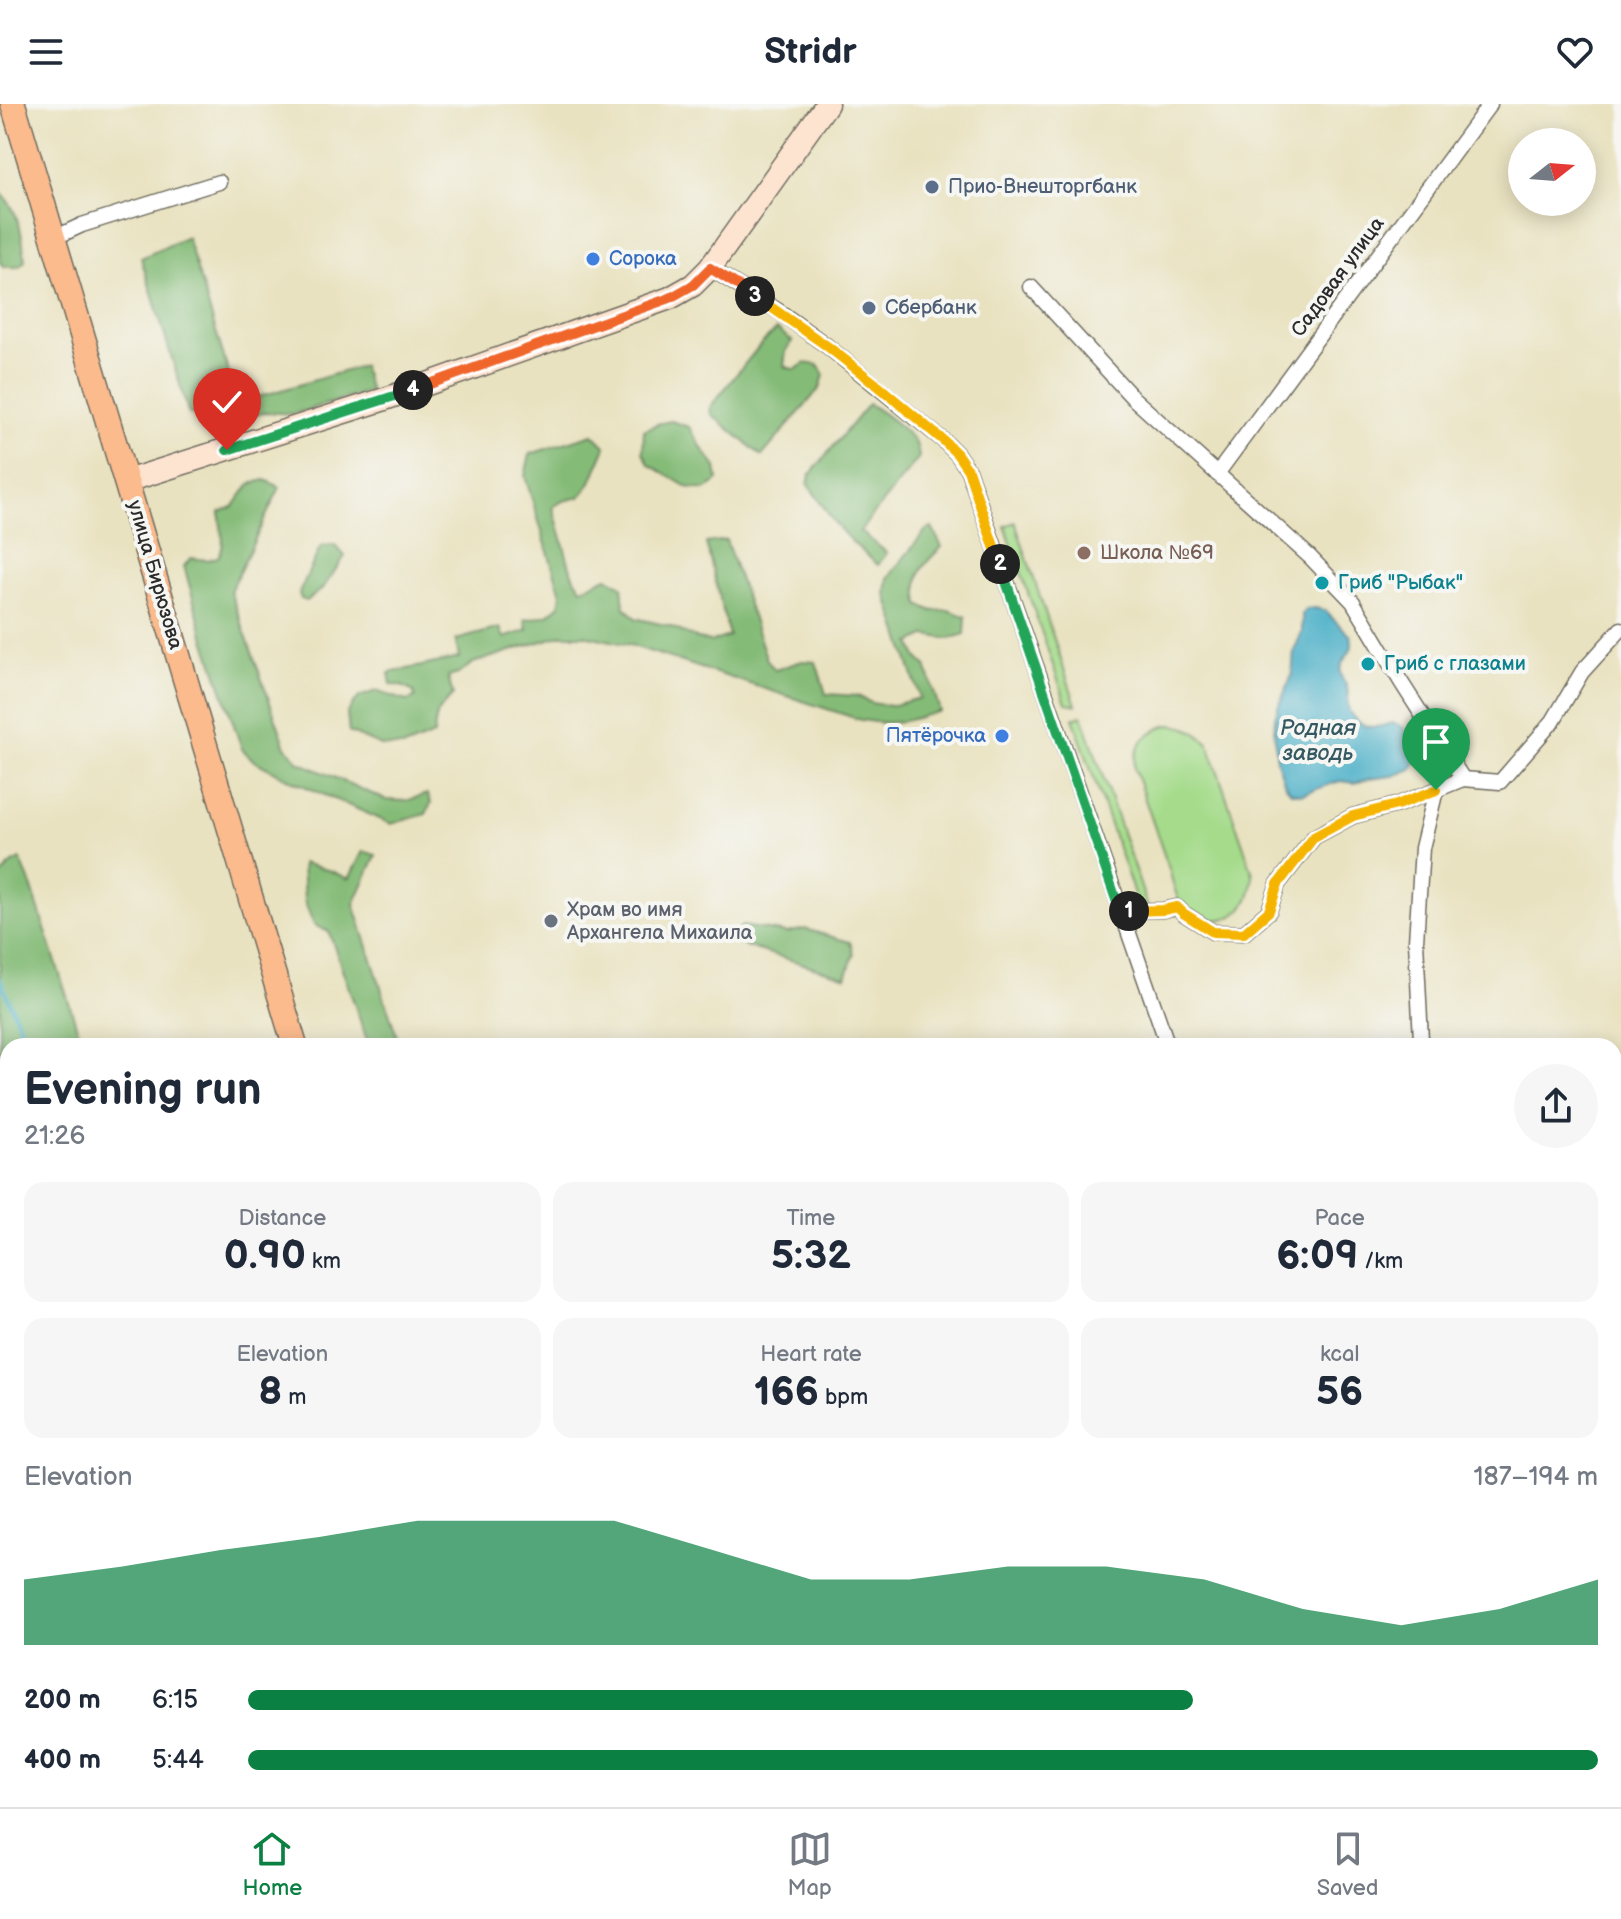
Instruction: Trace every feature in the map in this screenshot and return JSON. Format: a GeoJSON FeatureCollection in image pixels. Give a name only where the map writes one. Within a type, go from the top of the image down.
{"type":"FeatureCollection","features":[{"type":"Feature","properties":{"kind":"main road","name":"улица Бирюзова"},"geometry":{"type":"LineString","coordinates":[[13,104],[293,1038]]}},
{"type":"Feature","properties":{"kind":"main road"},"geometry":{"type":"LineString","coordinates":[[127,481],[385,399],[670,298],[693,285],[710,268],[827,104]]}},
{"type":"Feature","properties":{"kind":"street","name":"Садовая улица"},"geometry":{"type":"LineString","coordinates":[[1217,474],[1490,104]]}},
{"type":"Feature","properties":{"kind":"street"},"geometry":{"type":"LineString","coordinates":[[54,238],[82,225],[219,182]]}},
{"type":"Feature","properties":{"kind":"street"},"geometry":{"type":"LineString","coordinates":[[710,268],[780,312],[852,365],[944,441],[968,470],[1165,1038]]}},
{"type":"Feature","properties":{"kind":"street"},"geometry":{"type":"LineString","coordinates":[[1031,287],[1133,398],[1310,557],[1353,602],[1463,779]]}},
{"type":"Feature","properties":{"kind":"street"},"geometry":{"type":"LineString","coordinates":[[1120,911],[1177,907],[1213,932],[1244,933],[1269,911],[1278,884],[1314,837],[1353,816],[1397,805],[1463,779],[1500,782],[1553,721],[1582,672],[1621,629]]}},
{"type":"Feature","properties":{"kind":"street"},"geometry":{"type":"LineString","coordinates":[[1421,1038],[1416,941],[1422,848],[1436,790]]}},
{"type":"Feature","properties":{"kind":"green space"},"geometry":{"type":"Polygon","coordinates":[[[0,192],[12,207],[21,233],[25,261],[18,267],[3,267],[0,262],[0,192]]]}},
{"type":"Feature","properties":{"kind":"green space"},"geometry":{"type":"Polygon","coordinates":[[[187,237],[238,403],[362,366],[370,391],[293,414],[266,412],[242,419],[189,414],[141,258],[187,237]]]}},
{"type":"Feature","properties":{"kind":"green space"},"geometry":{"type":"Polygon","coordinates":[[[777,329],[792,341],[786,351],[784,366],[795,370],[805,363],[818,365],[824,375],[820,388],[762,456],[711,414],[710,407],[777,329]]]}},
{"type":"Feature","properties":{"kind":"green space"},"geometry":{"type":"Polygon","coordinates":[[[868,404],[907,433],[916,444],[919,457],[860,531],[887,553],[878,565],[841,531],[808,485],[810,475],[868,404]]]}},
{"type":"Feature","properties":{"kind":"green space"},"geometry":{"type":"Polygon","coordinates":[[[671,421],[689,427],[716,467],[718,480],[705,490],[687,487],[649,464],[643,452],[644,430],[671,421]]]}},
{"type":"Feature","properties":{"kind":"green space"},"geometry":{"type":"Polygon","coordinates":[[[593,434],[606,447],[590,484],[580,497],[553,507],[572,574],[582,589],[607,577],[622,586],[624,606],[635,618],[669,626],[711,642],[729,636],[706,543],[726,540],[767,660],[775,670],[802,661],[816,662],[826,694],[858,696],[871,703],[890,706],[920,698],[886,593],[888,578],[926,530],[932,528],[942,547],[920,572],[919,605],[933,611],[949,610],[966,617],[965,634],[948,639],[927,635],[911,643],[917,657],[926,666],[940,711],[901,722],[861,720],[630,645],[584,635],[562,635],[473,663],[448,677],[453,695],[438,713],[434,735],[404,747],[381,746],[349,732],[347,713],[359,697],[376,691],[407,701],[415,698],[414,692],[391,684],[389,673],[459,658],[456,640],[500,628],[504,638],[528,630],[525,620],[548,615],[559,606],[561,594],[525,476],[530,454],[593,434]]]}},
{"type":"Feature","properties":{"kind":"green space"},"geometry":{"type":"Polygon","coordinates":[[[265,480],[280,487],[230,591],[286,747],[299,762],[386,800],[406,801],[427,794],[431,803],[426,814],[391,824],[293,781],[254,761],[242,749],[184,566],[191,558],[207,560],[218,557],[223,541],[220,512],[233,507],[250,484],[265,480]]]}},
{"type":"Feature","properties":{"kind":"green space"},"geometry":{"type":"Polygon","coordinates":[[[1015,522],[1076,705],[1066,703],[1005,526],[1015,522]]]}},
{"type":"Feature","properties":{"kind":"green space"},"geometry":{"type":"Polygon","coordinates":[[[335,545],[345,556],[323,588],[307,601],[301,599],[299,593],[321,546],[335,545]]]}},
{"type":"Feature","properties":{"kind":"green space"},"geometry":{"type":"Polygon","coordinates":[[[1082,715],[1149,911],[1141,914],[1073,718],[1082,715]]]}},
{"type":"Feature","properties":{"kind":"green space"},"geometry":{"type":"Polygon","coordinates":[[[1168,725],[1190,730],[1208,743],[1253,874],[1246,903],[1232,916],[1218,920],[1205,919],[1181,904],[1175,892],[1134,768],[1136,752],[1143,740],[1168,725]]]}},
{"type":"Feature","properties":{"kind":"green space"},"geometry":{"type":"Polygon","coordinates":[[[363,851],[376,855],[354,904],[397,1038],[366,1038],[329,932],[314,925],[304,900],[302,863],[349,879],[363,851]]]}},
{"type":"Feature","properties":{"kind":"green space"},"geometry":{"type":"Polygon","coordinates":[[[20,859],[30,882],[80,1038],[0,1038],[0,878],[11,864],[20,859]]]}},
{"type":"Feature","properties":{"kind":"green space"},"geometry":{"type":"Polygon","coordinates":[[[742,926],[787,933],[805,929],[850,942],[854,954],[846,977],[732,942],[742,926]]]}},
{"type":"Feature","properties":{"kind":"water","name":"Родная заводь"},"geometry":{"type":"Polygon","coordinates":[[[1306,609],[1325,611],[1351,636],[1352,647],[1341,665],[1340,673],[1347,687],[1350,713],[1365,726],[1393,723],[1403,727],[1415,747],[1416,758],[1412,769],[1355,783],[1340,781],[1302,794],[1291,792],[1285,785],[1277,761],[1275,718],[1292,675],[1294,651],[1302,632],[1302,614],[1306,609]]]}},
{"type":"Feature","properties":{"kind":"waterway"},"geometry":{"type":"LineString","coordinates":[[0,979],[25,1038]]}},
{"type":"Feature","properties":{"kind":"place","name":"Прио-Внешторгбанк"},"geometry":{"type":"Point","coordinates":[932,187]}},
{"type":"Feature","properties":{"kind":"place","name":"Сорока"},"geometry":{"type":"Point","coordinates":[593,259]}},
{"type":"Feature","properties":{"kind":"place","name":"Сбербанк"},"geometry":{"type":"Point","coordinates":[869,308]}},
{"type":"Feature","properties":{"kind":"place","name":"Школа №69"},"geometry":{"type":"Point","coordinates":[1084,553]}},
{"type":"Feature","properties":{"kind":"place","name":"Гриб \"Рыбак\""},"geometry":{"type":"Point","coordinates":[1322,583]}},
{"type":"Feature","properties":{"kind":"place","name":"Гриб с глазами"},"geometry":{"type":"Point","coordinates":[1368,664]}},
{"type":"Feature","properties":{"kind":"place","name":"Пятёрочка"},"geometry":{"type":"Point","coordinates":[1002,736]}},
{"type":"Feature","properties":{"kind":"place","name":"Храм во имя Архангела Михаила"},"geometry":{"type":"Point","coordinates":[551,921]}},
{"type":"Feature","properties":{"kind":"route"},"geometry":{"type":"LineString","coordinates":[[227,450],[448,378],[640,310],[693,285],[710,268],[780,312],[877,385],[944,441],[968,470],[1120,911],[1177,907],[1213,932],[1244,933],[1269,911],[1278,884],[1314,837],[1353,816],[1397,805],[1436,790]]}}]}
